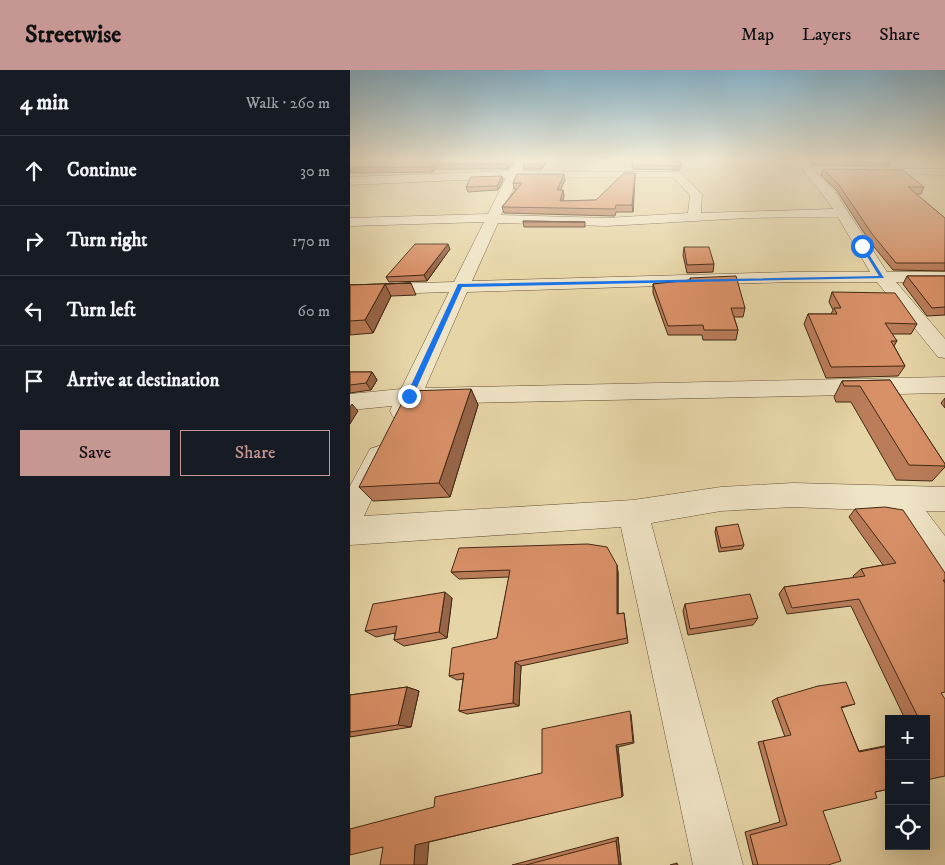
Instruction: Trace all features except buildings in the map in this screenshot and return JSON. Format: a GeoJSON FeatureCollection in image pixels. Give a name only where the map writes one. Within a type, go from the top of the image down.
{"type":"FeatureCollection","features":[{"type":"Feature","properties":{"kind":"street"},"geometry":{"type":"LineString","coordinates":[[350,515],[409,396],[503,196]]}},
{"type":"Feature","properties":{"kind":"street"},"geometry":{"type":"LineString","coordinates":[[694,216],[696,196]]}},
{"type":"Feature","properties":{"kind":"street"},"geometry":{"type":"LineString","coordinates":[[832,196],[882,277],[945,352]]}},
{"type":"Feature","properties":{"kind":"street"},"geometry":{"type":"LineString","coordinates":[[350,222],[444,218],[607,222],[694,216],[841,213]]}},
{"type":"Feature","properties":{"kind":"street"},"geometry":{"type":"LineString","coordinates":[[350,290],[460,285],[945,277]]}},
{"type":"Feature","properties":{"kind":"street"},"geometry":{"type":"LineString","coordinates":[[350,402],[409,396],[945,385]]}},
{"type":"Feature","properties":{"kind":"street"},"geometry":{"type":"LineString","coordinates":[[350,531],[633,513],[721,499],[784,495],[945,499]]}},
{"type":"Feature","properties":{"kind":"street"},"geometry":{"type":"LineString","coordinates":[[900,497],[945,562]]}},
{"type":"Feature","properties":{"kind":"street"},"geometry":{"type":"LineString","coordinates":[[633,513],[718,865]]}},
{"type":"Feature","properties":{"kind":"route"},"geometry":{"type":"LineString","coordinates":[[409,396],[460,285],[792,277],[882,277],[862,246]]}}]}
